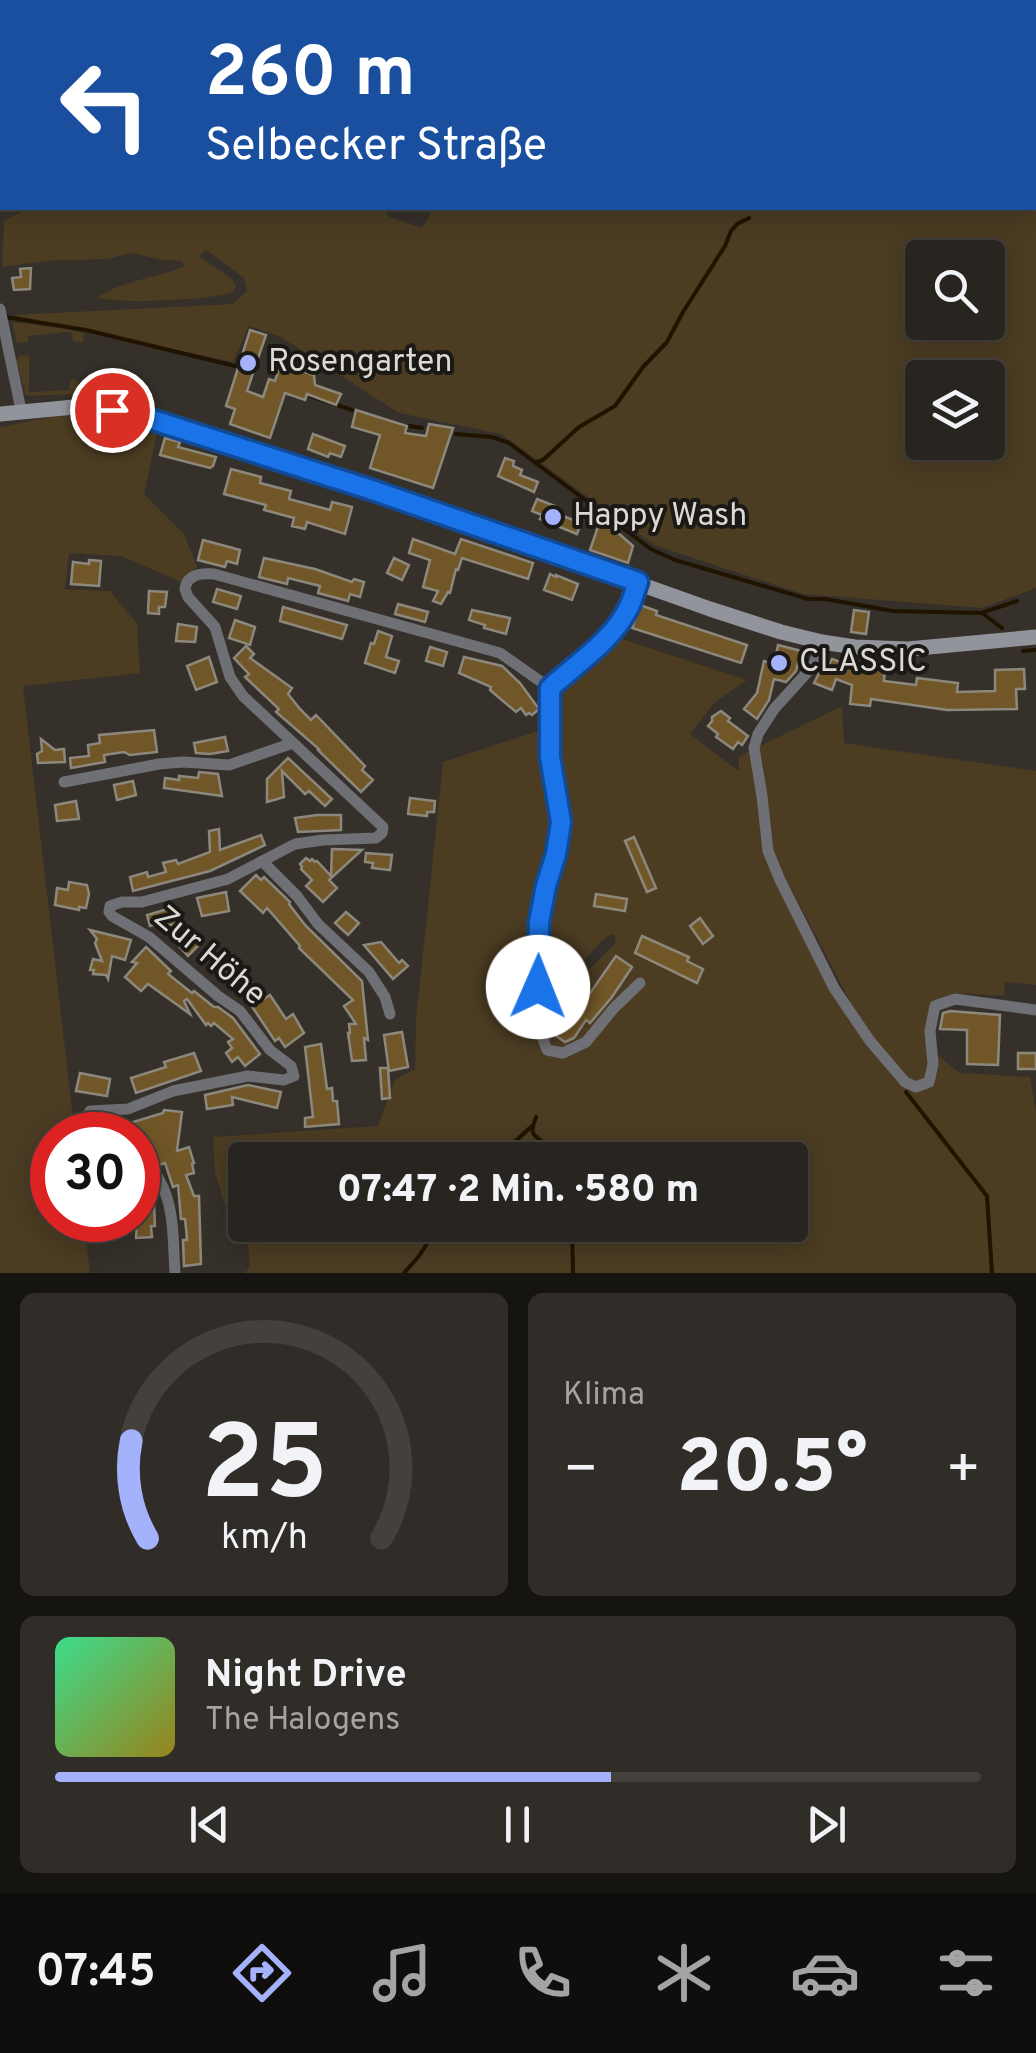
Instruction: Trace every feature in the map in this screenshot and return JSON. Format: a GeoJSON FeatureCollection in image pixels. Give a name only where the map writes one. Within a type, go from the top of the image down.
{"type":"FeatureCollection","features":[{"type":"Feature","properties":{"kind":"main road"},"geometry":{"type":"LineString","coordinates":[[0,414],[85,406],[153,420],[372,490],[768,628],[822,642],[908,649],[1036,637]]}},
{"type":"Feature","properties":{"kind":"street"},"geometry":{"type":"LineString","coordinates":[[1,315],[21,410]]}},
{"type":"Feature","properties":{"kind":"street","name":"Zur Höhe"},"geometry":{"type":"LineString","coordinates":[[90,1112],[128,1110],[173,1090],[248,1076],[284,1080],[294,1076],[291,1066],[270,1050],[240,1011],[150,938],[109,912],[109,908],[228,879],[295,844],[376,838],[383,828],[242,696],[230,677],[215,627],[188,597],[186,584],[194,575],[214,574],[500,653],[550,688]]}},
{"type":"Feature","properties":{"kind":"street"},"geometry":{"type":"LineString","coordinates":[[638,582],[615,628],[550,688],[550,757],[561,822],[539,922],[538,1026],[547,1050],[563,1053],[586,1042],[640,982]]}},
{"type":"Feature","properties":{"kind":"street"},"geometry":{"type":"LineString","coordinates":[[822,642],[813,666],[774,709],[754,748],[768,851],[834,988],[870,1041],[905,1082],[916,1087],[929,1082],[933,1064],[930,1030],[935,1006],[954,999],[1036,1010]]}},
{"type":"Feature","properties":{"kind":"street"},"geometry":{"type":"LineString","coordinates":[[64,782],[171,763],[229,766],[293,742]]}},
{"type":"Feature","properties":{"kind":"street"},"geometry":{"type":"LineString","coordinates":[[262,861],[318,924],[369,972],[385,996],[390,1014]]}},
{"type":"Feature","properties":{"kind":"street"},"geometry":{"type":"LineString","coordinates":[[160,1179],[168,1196],[174,1273]]}},
{"type":"Feature","properties":{"kind":"shaded area"},"geometry":{"type":"Polygon","coordinates":[[[26,210],[388,210],[387,216],[422,228],[433,210],[1036,210],[1036,588],[982,608],[803,594],[656,546],[501,434],[399,413],[279,336],[249,326],[233,362],[13,315],[233,304],[247,291],[244,278],[206,250],[199,256],[233,280],[236,287],[232,293],[164,300],[97,298],[118,287],[185,266],[181,261],[131,253],[107,259],[2,267],[4,220],[26,210]]]}},
{"type":"Feature","properties":{"kind":"shaded area"},"geometry":{"type":"Polygon","coordinates":[[[12,322],[84,333],[83,342],[73,341],[71,332],[28,336],[28,342],[17,343],[12,322]]]}},
{"type":"Feature","properties":{"kind":"shaded area"},"geometry":{"type":"Polygon","coordinates":[[[29,355],[29,392],[69,390],[71,379],[79,380],[78,394],[26,396],[16,360],[29,355]]]}},
{"type":"Feature","properties":{"kind":"shaded area"},"geometry":{"type":"Polygon","coordinates":[[[66,414],[157,433],[144,494],[184,534],[197,567],[181,582],[121,556],[69,553],[65,589],[110,591],[137,624],[140,673],[23,686],[72,1112],[30,1112],[30,1242],[86,1242],[90,1273],[0,1273],[0,427],[66,414]]]}},
{"type":"Feature","properties":{"kind":"shaded area"},"geometry":{"type":"Polygon","coordinates":[[[613,636],[747,680],[714,703],[690,734],[739,771],[739,757],[751,750],[764,850],[855,1027],[894,1078],[908,1088],[922,1089],[936,1054],[960,1073],[1030,1077],[1036,1111],[1036,1273],[245,1273],[250,1267],[248,1242],[808,1242],[808,1142],[228,1142],[228,1214],[215,1173],[213,1137],[378,1126],[395,1080],[415,1069],[416,1020],[443,762],[544,729],[561,691],[572,684],[613,636]],[[614,934],[580,963],[547,977],[546,991],[576,978],[616,942],[614,934]]]}},
{"type":"Feature","properties":{"kind":"shaded area"},"geometry":{"type":"Polygon","coordinates":[[[842,706],[844,743],[1036,771],[1036,985],[1005,982],[1004,996],[954,993],[931,1002],[926,1079],[917,1082],[905,1079],[852,1005],[772,852],[758,747],[842,706]]]}},
{"type":"Feature","properties":{"kind":"building"},"geometry":{"type":"Polygon","coordinates":[[[31,268],[30,289],[14,290],[12,278],[21,277],[20,269],[31,268]]]}},
{"type":"Feature","properties":{"kind":"building"},"geometry":{"type":"Polygon","coordinates":[[[250,330],[266,335],[247,391],[263,397],[269,379],[275,381],[281,363],[314,375],[315,385],[341,394],[336,405],[307,394],[305,400],[285,393],[270,438],[230,424],[235,409],[226,406],[250,330]]]}},
{"type":"Feature","properties":{"kind":"building"},"geometry":{"type":"Polygon","coordinates":[[[356,410],[407,426],[405,433],[426,436],[429,424],[453,428],[433,488],[370,468],[380,435],[352,427],[356,410]]]}},
{"type":"Feature","properties":{"kind":"building"},"geometry":{"type":"Polygon","coordinates":[[[313,434],[345,446],[341,457],[330,453],[328,457],[308,449],[313,434]]]}},
{"type":"Feature","properties":{"kind":"building"},"geometry":{"type":"Polygon","coordinates":[[[165,438],[180,442],[178,447],[216,457],[213,466],[160,455],[165,438]]]}},
{"type":"Feature","properties":{"kind":"building"},"geometry":{"type":"Polygon","coordinates":[[[505,458],[522,470],[520,475],[538,482],[534,492],[498,476],[505,458]]]}},
{"type":"Feature","properties":{"kind":"building"},"geometry":{"type":"Polygon","coordinates":[[[231,469],[261,477],[260,483],[291,491],[289,499],[330,510],[332,502],[352,507],[345,534],[307,522],[305,529],[292,526],[294,518],[264,510],[266,505],[224,494],[231,469]]]}},
{"type":"Feature","properties":{"kind":"building","name":"Happy Wash"},"geometry":{"type":"Polygon","coordinates":[[[537,499],[555,506],[553,512],[581,523],[577,534],[540,519],[542,515],[532,511],[537,499]]]}},
{"type":"Feature","properties":{"kind":"building"},"geometry":{"type":"Polygon","coordinates":[[[601,518],[633,546],[628,563],[590,550],[601,518]]]}},
{"type":"Feature","properties":{"kind":"building"},"geometry":{"type":"Polygon","coordinates":[[[413,539],[455,554],[461,539],[533,563],[528,579],[462,558],[450,593],[441,604],[433,601],[438,591],[423,587],[430,560],[409,553],[413,539]]]}},
{"type":"Feature","properties":{"kind":"building"},"geometry":{"type":"Polygon","coordinates":[[[203,540],[240,550],[237,564],[227,561],[225,567],[198,560],[203,540]]]}},
{"type":"Feature","properties":{"kind":"building"},"geometry":{"type":"Polygon","coordinates":[[[264,558],[364,582],[360,597],[350,594],[348,601],[318,593],[320,586],[288,578],[287,584],[259,577],[264,558]]]}},
{"type":"Feature","properties":{"kind":"building"},"geometry":{"type":"Polygon","coordinates":[[[394,558],[409,565],[402,580],[387,573],[394,558]]]}},
{"type":"Feature","properties":{"kind":"building"},"geometry":{"type":"Polygon","coordinates":[[[89,560],[101,561],[99,586],[71,584],[73,562],[89,564],[89,560]]]}},
{"type":"Feature","properties":{"kind":"building"},"geometry":{"type":"Polygon","coordinates":[[[550,574],[578,584],[572,600],[544,590],[550,574]]]}},
{"type":"Feature","properties":{"kind":"building"},"geometry":{"type":"Polygon","coordinates":[[[217,589],[241,596],[237,609],[213,602],[217,589]]]}},
{"type":"Feature","properties":{"kind":"building"},"geometry":{"type":"Polygon","coordinates":[[[149,591],[167,592],[165,607],[159,607],[159,614],[148,613],[149,591]]]}},
{"type":"Feature","properties":{"kind":"building"},"geometry":{"type":"Polygon","coordinates":[[[398,604],[428,612],[425,622],[395,614],[398,604]]]}},
{"type":"Feature","properties":{"kind":"building"},"geometry":{"type":"Polygon","coordinates":[[[640,605],[657,611],[656,615],[747,645],[741,663],[632,628],[640,605]]]}},
{"type":"Feature","properties":{"kind":"building"},"geometry":{"type":"Polygon","coordinates":[[[283,607],[347,625],[342,639],[280,621],[283,607]]]}},
{"type":"Feature","properties":{"kind":"building"},"geometry":{"type":"Polygon","coordinates":[[[472,610],[510,618],[506,634],[469,620],[472,610]]]}},
{"type":"Feature","properties":{"kind":"building"},"geometry":{"type":"Polygon","coordinates":[[[854,610],[869,612],[866,634],[851,632],[854,610]]]}},
{"type":"Feature","properties":{"kind":"building"},"geometry":{"type":"Polygon","coordinates":[[[235,620],[255,627],[250,645],[229,638],[235,620]]]}},
{"type":"Feature","properties":{"kind":"building"},"geometry":{"type":"Polygon","coordinates":[[[178,624],[197,627],[195,642],[176,641],[178,624]]]}},
{"type":"Feature","properties":{"kind":"building"},"geometry":{"type":"Polygon","coordinates":[[[378,631],[392,636],[386,657],[399,661],[395,673],[365,663],[378,631]]]}},
{"type":"Feature","properties":{"kind":"building"},"geometry":{"type":"Polygon","coordinates":[[[778,645],[801,651],[796,671],[786,682],[774,679],[769,700],[757,719],[744,709],[757,693],[764,661],[774,664],[778,645]]]}},
{"type":"Feature","properties":{"kind":"building"},"geometry":{"type":"Polygon","coordinates":[[[246,646],[254,654],[250,658],[292,688],[288,694],[300,709],[311,720],[316,715],[365,766],[362,770],[373,780],[361,792],[276,712],[279,709],[245,677],[249,674],[234,658],[246,646]]]}},
{"type":"Feature","properties":{"kind":"building"},"geometry":{"type":"Polygon","coordinates":[[[430,647],[447,652],[443,666],[426,661],[430,647]]]}},
{"type":"Feature","properties":{"kind":"building"},"geometry":{"type":"Polygon","coordinates":[[[209,657],[217,682],[196,690],[187,666],[209,657]]]}},
{"type":"Feature","properties":{"kind":"building"},"geometry":{"type":"Polygon","coordinates":[[[464,657],[502,666],[539,709],[532,715],[526,715],[521,708],[516,712],[491,687],[459,673],[464,657]]]}},
{"type":"Feature","properties":{"kind":"building"},"geometry":{"type":"Polygon","coordinates":[[[832,659],[885,669],[884,681],[916,685],[917,678],[958,683],[957,692],[995,691],[995,670],[1024,669],[1025,689],[1016,689],[1017,709],[947,710],[871,699],[870,706],[850,704],[852,685],[836,679],[832,690],[814,683],[824,663],[829,665],[832,659]]]}},
{"type":"Feature","properties":{"kind":"building"},"geometry":{"type":"Polygon","coordinates":[[[721,711],[748,736],[742,745],[738,742],[733,749],[708,726],[721,711]]]}},
{"type":"Feature","properties":{"kind":"building"},"geometry":{"type":"Polygon","coordinates":[[[154,730],[157,752],[104,755],[105,762],[71,768],[70,758],[89,756],[88,745],[100,743],[99,735],[154,730]]]}},
{"type":"Feature","properties":{"kind":"building"},"geometry":{"type":"Polygon","coordinates":[[[225,737],[228,751],[196,753],[194,743],[225,737]]]}},
{"type":"Feature","properties":{"kind":"building"},"geometry":{"type":"Polygon","coordinates":[[[41,739],[55,750],[64,749],[65,762],[38,763],[41,739]]]}},
{"type":"Feature","properties":{"kind":"building"},"geometry":{"type":"Polygon","coordinates":[[[288,758],[332,799],[325,806],[309,791],[305,794],[282,771],[284,797],[267,802],[267,779],[288,758]]]}},
{"type":"Feature","properties":{"kind":"building"},"geometry":{"type":"Polygon","coordinates":[[[199,772],[218,774],[222,796],[164,788],[165,778],[198,778],[199,772]]]}},
{"type":"Feature","properties":{"kind":"building"},"geometry":{"type":"Polygon","coordinates":[[[133,781],[136,795],[117,800],[114,785],[133,781]]]}},
{"type":"Feature","properties":{"kind":"building"},"geometry":{"type":"Polygon","coordinates":[[[410,798],[435,801],[434,812],[427,812],[427,816],[408,814],[410,798]]]}},
{"type":"Feature","properties":{"kind":"building"},"geometry":{"type":"Polygon","coordinates":[[[76,801],[79,819],[57,821],[55,805],[76,801]]]}},
{"type":"Feature","properties":{"kind":"building"},"geometry":{"type":"Polygon","coordinates":[[[341,815],[341,830],[298,832],[295,818],[341,815]]]}},
{"type":"Feature","properties":{"kind":"building"},"geometry":{"type":"Polygon","coordinates":[[[219,829],[220,850],[261,835],[265,845],[210,871],[133,891],[130,877],[166,872],[163,863],[176,860],[178,864],[210,852],[209,831],[219,829]]]}},
{"type":"Feature","properties":{"kind":"building"},"geometry":{"type":"Polygon","coordinates":[[[634,837],[656,888],[647,892],[625,841],[634,837]]]}},
{"type":"Feature","properties":{"kind":"building"},"geometry":{"type":"Polygon","coordinates":[[[332,849],[362,850],[329,880],[337,888],[323,902],[306,886],[312,880],[300,864],[306,858],[312,859],[331,876],[332,849]]]}},
{"type":"Feature","properties":{"kind":"building"},"geometry":{"type":"Polygon","coordinates":[[[366,853],[392,855],[390,870],[372,868],[373,863],[365,862],[366,853]]]}},
{"type":"Feature","properties":{"kind":"building"},"geometry":{"type":"Polygon","coordinates":[[[256,875],[261,880],[264,877],[290,902],[305,925],[362,981],[368,1040],[364,1038],[366,1060],[352,1061],[348,1033],[349,1024],[356,1024],[344,1006],[353,1000],[299,948],[267,908],[263,913],[240,891],[256,875]]]}},
{"type":"Feature","properties":{"kind":"building"},"geometry":{"type":"Polygon","coordinates":[[[69,882],[87,885],[86,908],[55,905],[57,888],[68,890],[69,882]]]}},
{"type":"Feature","properties":{"kind":"building"},"geometry":{"type":"Polygon","coordinates":[[[226,892],[229,911],[202,916],[197,898],[226,892]]]}},
{"type":"Feature","properties":{"kind":"building"},"geometry":{"type":"Polygon","coordinates":[[[596,894],[627,899],[625,911],[594,906],[596,894]]]}},
{"type":"Feature","properties":{"kind":"building"},"geometry":{"type":"Polygon","coordinates":[[[174,907],[179,923],[150,926],[147,915],[174,907]]]}},
{"type":"Feature","properties":{"kind":"building"},"geometry":{"type":"Polygon","coordinates":[[[346,912],[359,923],[348,935],[335,923],[346,912]]]}},
{"type":"Feature","properties":{"kind":"building"},"geometry":{"type":"Polygon","coordinates":[[[700,918],[713,936],[703,944],[690,926],[700,918]]]}},
{"type":"Feature","properties":{"kind":"building"},"geometry":{"type":"Polygon","coordinates":[[[90,930],[131,940],[125,960],[112,956],[108,979],[90,970],[93,959],[102,961],[97,939],[90,930]]]}},
{"type":"Feature","properties":{"kind":"building"},"geometry":{"type":"Polygon","coordinates":[[[191,932],[201,943],[188,956],[179,943],[191,932]]]}},
{"type":"Feature","properties":{"kind":"building"},"geometry":{"type":"Polygon","coordinates":[[[642,936],[689,957],[687,961],[703,969],[697,983],[635,953],[642,936]]]}},
{"type":"Feature","properties":{"kind":"building"},"geometry":{"type":"Polygon","coordinates":[[[381,942],[399,963],[402,960],[408,966],[393,979],[364,945],[381,942]]]}},
{"type":"Feature","properties":{"kind":"building"},"geometry":{"type":"Polygon","coordinates":[[[146,947],[171,971],[168,974],[233,1018],[260,1054],[245,1066],[238,1057],[232,1062],[226,1053],[232,1048],[228,1042],[233,1039],[214,1023],[206,1025],[187,999],[184,1001],[190,1014],[148,984],[141,991],[125,977],[146,947]]]}},
{"type":"Feature","properties":{"kind":"building"},"geometry":{"type":"Polygon","coordinates":[[[211,950],[253,984],[262,1000],[270,995],[286,1019],[293,1014],[304,1033],[285,1047],[279,1038],[275,1041],[233,978],[214,964],[211,950]]]}},
{"type":"Feature","properties":{"kind":"building"},"geometry":{"type":"Polygon","coordinates":[[[616,956],[632,967],[612,997],[590,1023],[586,1020],[574,1038],[565,1042],[552,1033],[572,1004],[579,1009],[616,956]]]}},
{"type":"Feature","properties":{"kind":"building"},"geometry":{"type":"Polygon","coordinates":[[[943,1013],[1000,1015],[998,1065],[967,1064],[967,1030],[940,1029],[943,1013]]]}},
{"type":"Feature","properties":{"kind":"building"},"geometry":{"type":"Polygon","coordinates":[[[402,1032],[408,1067],[389,1071],[384,1035],[402,1032]]]}},
{"type":"Feature","properties":{"kind":"building"},"geometry":{"type":"Polygon","coordinates":[[[321,1044],[327,1089],[332,1088],[333,1101],[337,1101],[339,1124],[305,1127],[305,1118],[313,1117],[305,1047],[321,1044]]]}},
{"type":"Feature","properties":{"kind":"building"},"geometry":{"type":"Polygon","coordinates":[[[194,1053],[201,1071],[136,1093],[131,1078],[194,1053]]]}},
{"type":"Feature","properties":{"kind":"building"},"geometry":{"type":"Polygon","coordinates":[[[1018,1053],[1036,1053],[1036,1069],[1018,1069],[1018,1053]]]}},
{"type":"Feature","properties":{"kind":"building"},"geometry":{"type":"Polygon","coordinates":[[[380,1068],[388,1068],[390,1098],[382,1099],[380,1068]]]}},
{"type":"Feature","properties":{"kind":"building"},"geometry":{"type":"Polygon","coordinates":[[[80,1073],[110,1079],[107,1096],[76,1091],[80,1073]]]}},
{"type":"Feature","properties":{"kind":"building"},"geometry":{"type":"Polygon","coordinates":[[[248,1085],[281,1092],[277,1108],[232,1097],[233,1105],[207,1109],[205,1095],[248,1085]]]}},
{"type":"Feature","properties":{"kind":"building"},"geometry":{"type":"Polygon","coordinates":[[[182,1112],[177,1151],[189,1147],[194,1163],[194,1173],[186,1175],[194,1196],[199,1196],[201,1264],[184,1266],[183,1240],[187,1240],[178,1185],[173,1187],[165,1163],[160,1165],[163,1113],[182,1112]]]}},
{"type":"Feature","properties":{"kind":"waterway"},"geometry":{"type":"LineString","coordinates":[[537,462],[579,427],[615,406],[667,342],[731,231],[749,218]]}},
{"type":"Feature","properties":{"kind":"waterway"},"geometry":{"type":"LineString","coordinates":[[5,317],[86,330],[235,366]]}},
{"type":"Feature","properties":{"kind":"waterway"},"geometry":{"type":"LineString","coordinates":[[308,395],[352,410]]}},
{"type":"Feature","properties":{"kind":"waterway"},"geometry":{"type":"LineString","coordinates":[[409,426],[422,428]]}},
{"type":"Feature","properties":{"kind":"waterway"},"geometry":{"type":"LineString","coordinates":[[456,434],[492,437],[509,443],[651,549],[675,560],[808,599],[893,611],[982,613],[1002,628]]}},
{"type":"Feature","properties":{"kind":"waterway"},"geometry":{"type":"LineString","coordinates":[[984,612],[1017,601]]}},
{"type":"Feature","properties":{"kind":"waterway"},"geometry":{"type":"LineString","coordinates":[[1023,651],[1036,650]]}},
{"type":"Feature","properties":{"kind":"waterway"},"geometry":{"type":"LineString","coordinates":[[906,1092],[987,1196],[992,1273]]}},
{"type":"Feature","properties":{"kind":"waterway"},"geometry":{"type":"LineString","coordinates":[[536,1117],[533,1132],[542,1142]]}},
{"type":"Feature","properties":{"kind":"waterway"},"geometry":{"type":"LineString","coordinates":[[515,1142],[532,1126]]}},
{"type":"Feature","properties":{"kind":"waterway"},"geometry":{"type":"LineString","coordinates":[[404,1273],[428,1242]]}},
{"type":"Feature","properties":{"kind":"waterway"},"geometry":{"type":"LineString","coordinates":[[572,1242],[573,1273]]}},
{"type":"Feature","properties":{"kind":"place","name":"Rosengarten"},"geometry":{"type":"Point","coordinates":[248,363]}},
{"type":"Feature","properties":{"kind":"place","name":"Happy Wash"},"geometry":{"type":"Point","coordinates":[553,517]}},
{"type":"Feature","properties":{"kind":"place","name":"CLASSIC"},"geometry":{"type":"Point","coordinates":[779,663]}},
{"type":"Feature","properties":{"kind":"route"},"geometry":{"type":"LineString","coordinates":[[112,410],[372,490],[638,582],[615,628],[550,688],[550,757],[561,822],[539,922],[538,987]]}}]}
